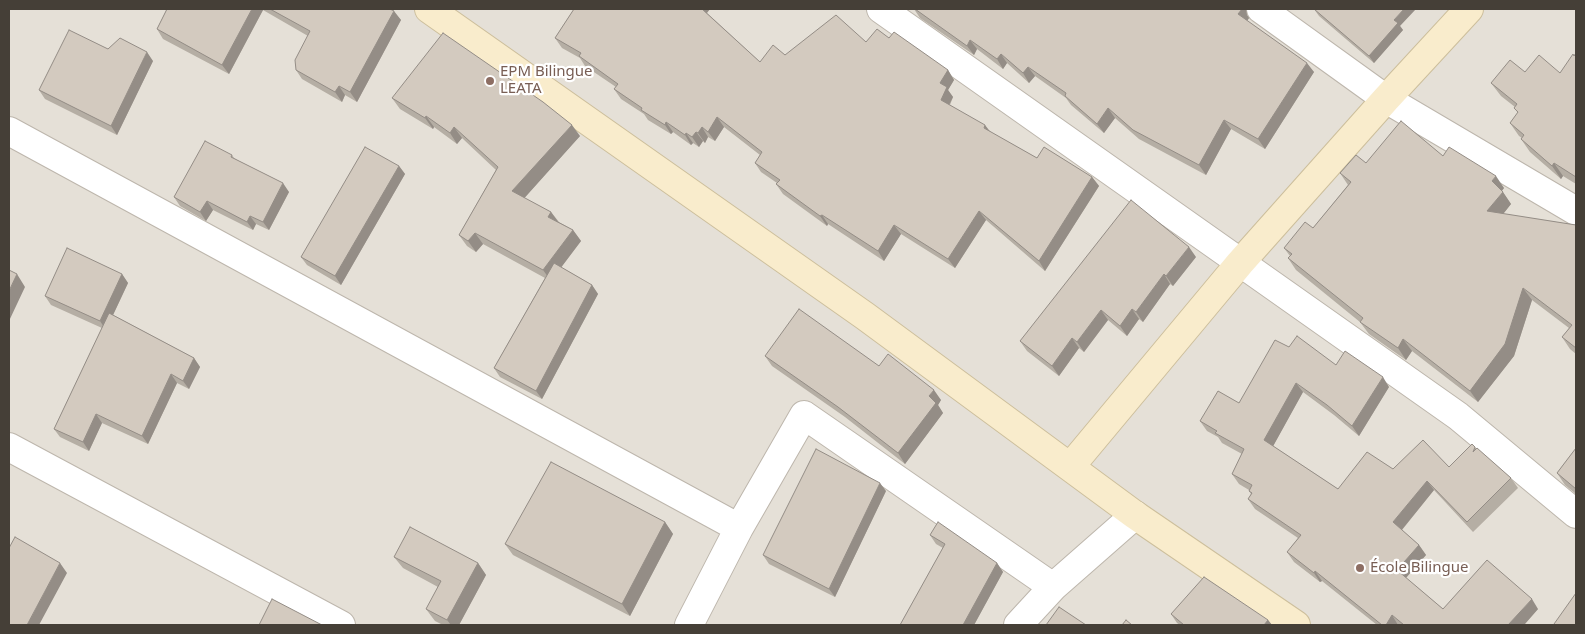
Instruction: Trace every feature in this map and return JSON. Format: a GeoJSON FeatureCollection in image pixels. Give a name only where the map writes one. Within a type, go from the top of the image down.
{"type":"FeatureCollection","features":[{"type":"Feature","properties":{"kind":"main road"},"geometry":{"type":"LineString","coordinates":[[429,9],[865,316],[1135,514],[1296,625]]}},
{"type":"Feature","properties":{"kind":"main road"},"geometry":{"type":"LineString","coordinates":[[1070,467],[1240,263],[1469,9]]}},
{"type":"Feature","properties":{"kind":"street"},"geometry":{"type":"LineString","coordinates":[[881,9],[1458,416],[1576,514]]}},
{"type":"Feature","properties":{"kind":"street"},"geometry":{"type":"LineString","coordinates":[[1261,9],[1386,99],[1576,211]]}},
{"type":"Feature","properties":{"kind":"street"},"geometry":{"type":"LineString","coordinates":[[9,131],[739,528]]}},
{"type":"Feature","properties":{"kind":"street"},"geometry":{"type":"LineString","coordinates":[[689,625],[739,528],[804,415],[1053,587]]}},
{"type":"Feature","properties":{"kind":"street"},"geometry":{"type":"LineString","coordinates":[[9,447],[341,625]]}},
{"type":"Feature","properties":{"kind":"street"},"geometry":{"type":"LineString","coordinates":[[1018,625],[1053,587],[1135,514]]}},
{"type":"Feature","properties":{"kind":"shaded area"},"geometry":{"type":"Polygon","coordinates":[[[9,9],[1576,9],[1576,625],[9,625],[9,9]]]}},
{"type":"Feature","properties":{"kind":"building"},"geometry":{"type":"Polygon","coordinates":[[[167,9],[252,9],[222,65],[157,29],[167,9]]]}},
{"type":"Feature","properties":{"kind":"building"},"geometry":{"type":"Polygon","coordinates":[[[270,9],[390,9],[394,11],[350,92],[339,86],[335,92],[296,70],[295,60],[310,31],[270,9]]]}},
{"type":"Feature","properties":{"kind":"building"},"geometry":{"type":"Polygon","coordinates":[[[574,9],[702,9],[760,62],[773,45],[785,55],[836,15],[866,42],[877,29],[889,38],[894,32],[948,70],[940,83],[947,87],[941,100],[985,125],[984,128],[1037,158],[1044,147],[1092,177],[1039,261],[979,211],[948,259],[894,225],[878,251],[822,215],[820,216],[776,184],[780,180],[755,163],[762,152],[717,117],[708,132],[702,127],[692,137],[686,133],[685,135],[666,122],[665,125],[641,110],[642,108],[614,89],[618,84],[579,56],[581,53],[555,38],[574,9]]]}},
{"type":"Feature","properties":{"kind":"building"},"geometry":{"type":"Polygon","coordinates":[[[915,9],[1242,9],[1238,14],[1307,63],[1258,139],[1224,120],[1199,165],[1133,130],[1108,108],[1097,124],[1065,96],[1066,93],[1028,67],[1023,73],[1001,54],[997,59],[970,40],[967,46],[915,9]]]}},
{"type":"Feature","properties":{"kind":"building"},"geometry":{"type":"Polygon","coordinates":[[[1314,9],[1404,9],[1394,20],[1398,23],[1369,56],[1314,9]]]}},
{"type":"Feature","properties":{"kind":"building"},"geometry":{"type":"Polygon","coordinates":[[[69,30],[108,49],[120,38],[147,52],[111,126],[39,90],[69,30]]]}},
{"type":"Feature","properties":{"kind":"building"},"geometry":{"type":"Polygon","coordinates":[[[443,33],[543,102],[572,125],[512,191],[551,212],[548,217],[573,230],[543,270],[475,233],[468,241],[459,235],[498,167],[454,127],[450,133],[426,116],[425,118],[392,98],[443,33]]]}},
{"type":"Feature","properties":{"kind":"building"},"geometry":{"type":"Polygon","coordinates":[[[1576,53],[1576,177],[1554,163],[1552,166],[1521,139],[1524,135],[1510,123],[1518,112],[1514,108],[1517,104],[1491,83],[1510,60],[1525,72],[1539,55],[1560,73],[1573,54],[1574,56],[1576,53]]]}},
{"type":"Feature","properties":{"kind":"building"},"geometry":{"type":"Polygon","coordinates":[[[1401,121],[1443,156],[1449,147],[1496,176],[1492,181],[1503,192],[1487,211],[1576,225],[1576,348],[1562,337],[1572,325],[1523,288],[1505,344],[1470,391],[1403,339],[1398,348],[1360,322],[1363,318],[1288,258],[1292,254],[1284,248],[1305,222],[1313,228],[1351,182],[1340,173],[1356,155],[1366,163],[1401,121]]]}},
{"type":"Feature","properties":{"kind":"building"},"geometry":{"type":"Polygon","coordinates":[[[205,141],[232,155],[231,157],[283,183],[263,222],[250,216],[247,222],[207,201],[200,212],[174,197],[205,141]]]}},
{"type":"Feature","properties":{"kind":"building"},"geometry":{"type":"Polygon","coordinates":[[[365,147],[399,166],[335,276],[301,257],[365,147]]]}},
{"type":"Feature","properties":{"kind":"building"},"geometry":{"type":"Polygon","coordinates":[[[1131,200],[1189,247],[1166,276],[1164,274],[1136,312],[1132,309],[1120,326],[1101,310],[1077,342],[1072,338],[1052,366],[1020,341],[1131,200]]]}},
{"type":"Feature","properties":{"kind":"building"},"geometry":{"type":"Polygon","coordinates":[[[67,248],[122,274],[100,321],[45,296],[67,248]]]}},
{"type":"Feature","properties":{"kind":"building"},"geometry":{"type":"Polygon","coordinates":[[[554,263],[592,285],[536,391],[494,368],[554,263]]]}},
{"type":"Feature","properties":{"kind":"building"},"geometry":{"type":"Polygon","coordinates":[[[9,270],[17,274],[9,291],[9,270]]]}},
{"type":"Feature","properties":{"kind":"building"},"geometry":{"type":"Polygon","coordinates":[[[799,309],[879,366],[888,354],[934,390],[929,396],[936,403],[898,453],[838,407],[765,356],[799,309]]]}},
{"type":"Feature","properties":{"kind":"building"},"geometry":{"type":"Polygon","coordinates":[[[109,313],[194,358],[183,381],[171,374],[142,436],[96,414],[83,442],[54,429],[109,313]]]}},
{"type":"Feature","properties":{"kind":"building"},"geometry":{"type":"Polygon","coordinates":[[[1297,336],[1336,365],[1345,351],[1383,377],[1352,426],[1296,383],[1264,440],[1338,489],[1367,452],[1393,469],[1423,440],[1449,467],[1472,444],[1475,447],[1473,452],[1477,448],[1511,478],[1467,522],[1427,481],[1393,522],[1419,545],[1397,570],[1443,609],[1487,560],[1532,599],[1508,625],[1404,625],[1392,615],[1386,625],[1382,625],[1315,571],[1314,573],[1287,552],[1301,535],[1248,499],[1252,493],[1249,491],[1252,485],[1232,474],[1244,449],[1215,433],[1217,431],[1200,421],[1218,391],[1239,403],[1275,340],[1289,347],[1297,336]]]}},
{"type":"Feature","properties":{"kind":"building"},"geometry":{"type":"Polygon","coordinates":[[[1576,448],[1576,489],[1557,473],[1576,448]]]}},
{"type":"Feature","properties":{"kind":"building"},"geometry":{"type":"Polygon","coordinates":[[[816,449],[880,483],[829,589],[763,555],[816,449]]]}},
{"type":"Feature","properties":{"kind":"building"},"geometry":{"type":"Polygon","coordinates":[[[551,462],[665,522],[622,604],[505,544],[551,462]]]}},
{"type":"Feature","properties":{"kind":"building"},"geometry":{"type":"Polygon","coordinates":[[[938,522],[997,563],[963,625],[900,625],[945,544],[930,535],[938,522]]]}},
{"type":"Feature","properties":{"kind":"building"},"geometry":{"type":"Polygon","coordinates":[[[410,527],[478,563],[447,620],[426,609],[441,581],[394,557],[410,527]]]}},
{"type":"Feature","properties":{"kind":"building"},"geometry":{"type":"Polygon","coordinates":[[[15,537],[60,563],[27,625],[9,625],[9,548],[15,537]]]}},
{"type":"Feature","properties":{"kind":"building"},"geometry":{"type":"Polygon","coordinates":[[[1204,577],[1268,620],[1264,625],[1184,625],[1171,614],[1204,577]]]}},
{"type":"Feature","properties":{"kind":"building"},"geometry":{"type":"Polygon","coordinates":[[[1576,593],[1576,625],[1554,624],[1576,593]]]}},
{"type":"Feature","properties":{"kind":"building"},"geometry":{"type":"Polygon","coordinates":[[[272,599],[322,625],[259,625],[272,599]]]}},
{"type":"Feature","properties":{"kind":"building"},"geometry":{"type":"Polygon","coordinates":[[[1059,607],[1086,625],[1046,625],[1059,607]]]}},
{"type":"Feature","properties":{"kind":"building"},"geometry":{"type":"Polygon","coordinates":[[[1126,620],[1132,625],[1122,625],[1126,620]]]}},
{"type":"Feature","properties":{"kind":"place","name":"EPM Bilingue LEATA"},"geometry":{"type":"Point","coordinates":[490,81]}},
{"type":"Feature","properties":{"kind":"place","name":"École Bilingue"},"geometry":{"type":"Point","coordinates":[1360,568]}}]}
